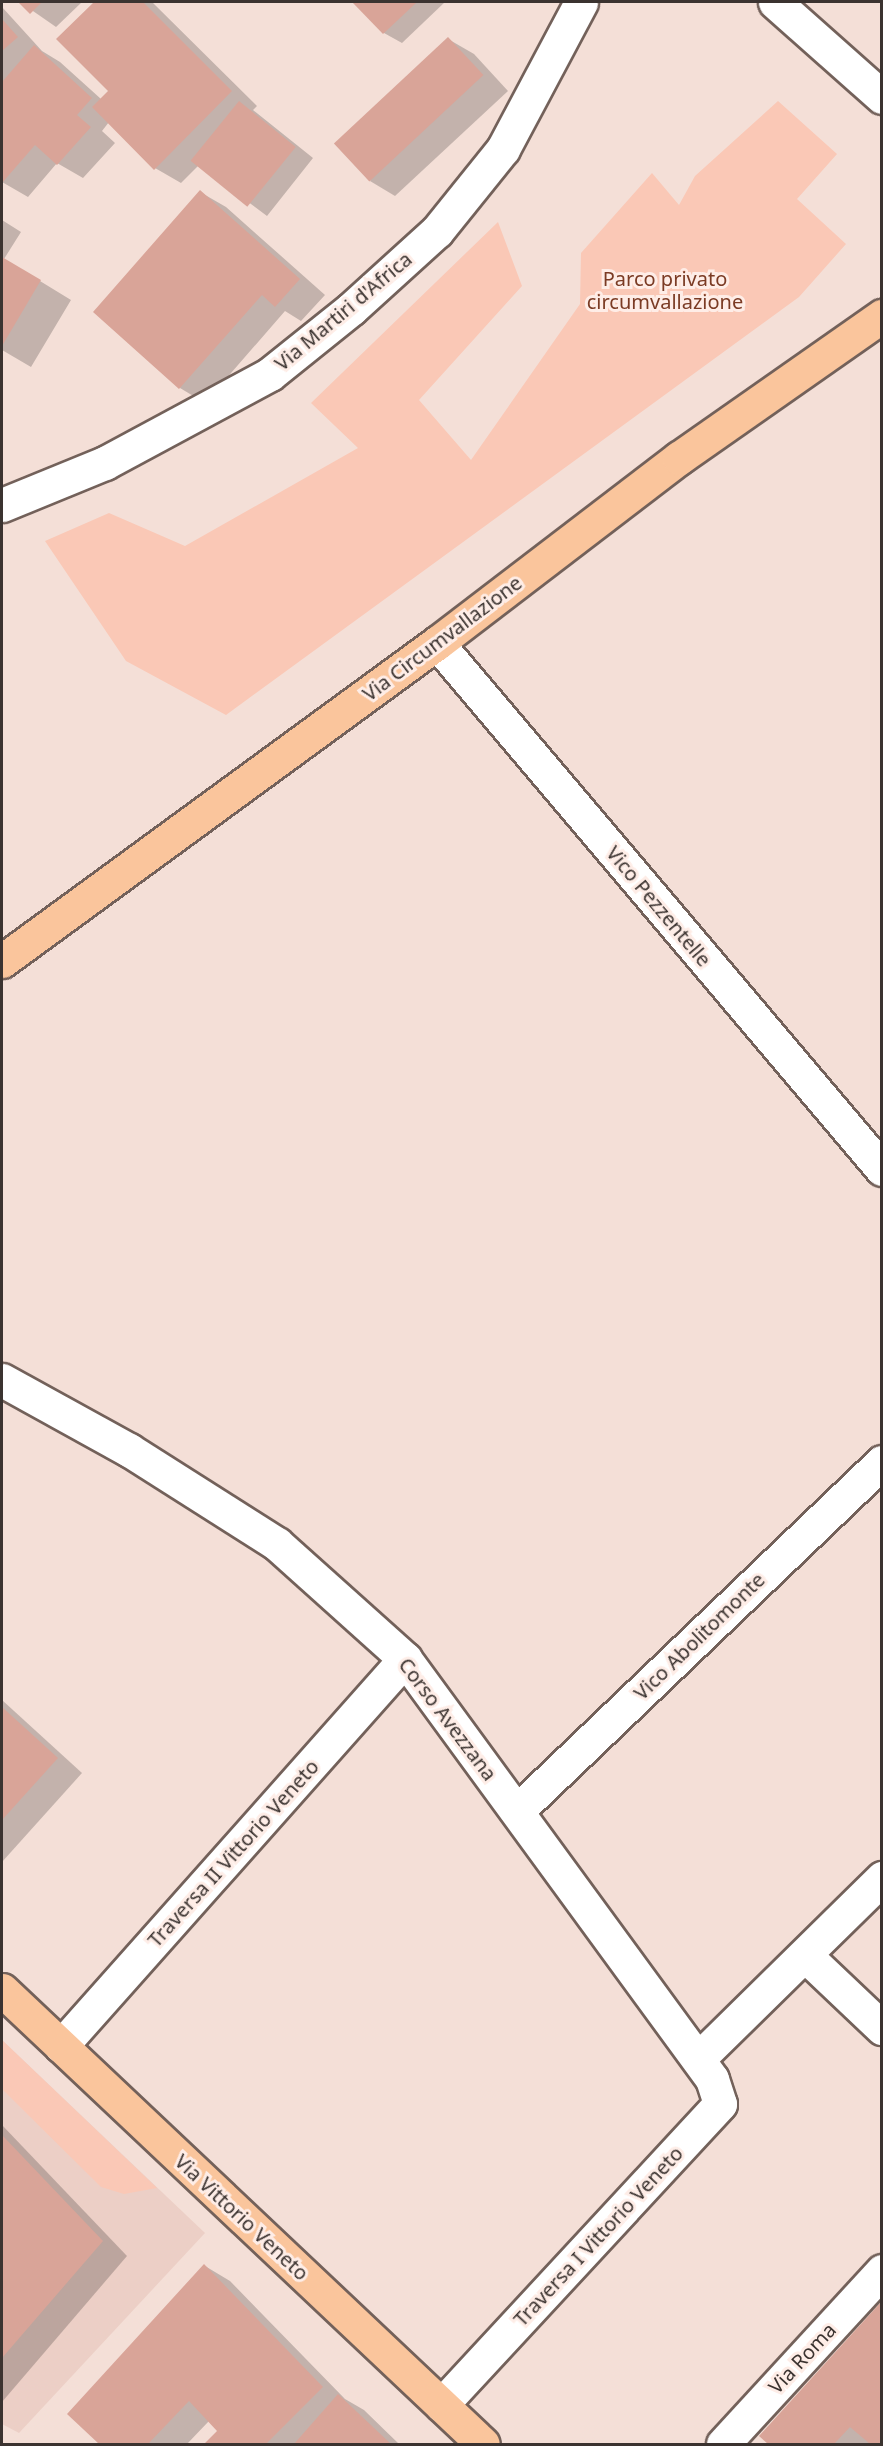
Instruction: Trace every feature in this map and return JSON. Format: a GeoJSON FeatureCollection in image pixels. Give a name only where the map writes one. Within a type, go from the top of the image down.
{"type":"FeatureCollection","features":[{"type":"Feature","properties":{"kind":"main road","name":"Via Circumvallazione"},"geometry":{"type":"LineString","coordinates":[[2,961],[437,643],[679,458],[882,315]]}},
{"type":"Feature","properties":{"kind":"main road","name":"Via Vittorio Veneto"},"geometry":{"type":"LineString","coordinates":[[2,1990],[483,2445]]}},
{"type":"Feature","properties":{"kind":"street","name":"Via Martiri d'Africa"},"geometry":{"type":"LineString","coordinates":[[2,505],[105,463],[270,374],[351,309],[437,231],[503,148],[581,2]]}},
{"type":"Feature","properties":{"kind":"street"},"geometry":{"type":"LineString","coordinates":[[775,2],[882,97]]}},
{"type":"Feature","properties":{"kind":"street","name":"Vico Pezzentelle"},"geometry":{"type":"LineString","coordinates":[[437,643],[882,1169]]}},
{"type":"Feature","properties":{"kind":"street","name":"Corso Avezzana"},"geometry":{"type":"LineString","coordinates":[[2,1380],[129,1450],[277,1544],[405,1659],[699,2058]]}},
{"type":"Feature","properties":{"kind":"street","name":"Vico Abolitomonte"},"geometry":{"type":"LineString","coordinates":[[517,1811],[882,1462]]}},
{"type":"Feature","properties":{"kind":"street","name":"Traversa II Vittorio Veneto"},"geometry":{"type":"LineString","coordinates":[[62,2046],[405,1659]]}},
{"type":"Feature","properties":{"kind":"street"},"geometry":{"type":"LineString","coordinates":[[699,2058],[806,1956],[882,1878]]}},
{"type":"Feature","properties":{"kind":"street"},"geometry":{"type":"LineString","coordinates":[[806,1956],[882,2028]]}},
{"type":"Feature","properties":{"kind":"street","name":"Traversa I Vittorio Veneto"},"geometry":{"type":"LineString","coordinates":[[441,2405],[720,2104],[712,2079],[699,2058]]}},
{"type":"Feature","properties":{"kind":"street","name":"Via Roma"},"geometry":{"type":"LineString","coordinates":[[723,2445],[878,2280]]}},
{"type":"Feature","properties":{"kind":"shaded area"},"geometry":{"type":"Polygon","coordinates":[[[2,2040],[205,2233],[19,2433],[2,2424],[2,2040]]]}},
{"type":"Feature","properties":{"kind":"green space","name":"Parco privato circumvallazione"},"geometry":{"type":"Polygon","coordinates":[[[778,101],[837,154],[797,199],[846,244],[799,297],[226,715],[126,661],[45,541],[109,513],[185,546],[358,448],[311,403],[498,222],[522,286],[419,400],[471,460],[580,304],[581,253],[652,173],[679,205],[695,176],[778,101]]]}},
{"type":"Feature","properties":{"kind":"green space"},"geometry":{"type":"Polygon","coordinates":[[[2,2040],[157,2188],[124,2194],[101,2187],[2,2089],[2,2040]]]}},
{"type":"Feature","properties":{"kind":"building"},"geometry":{"type":"Polygon","coordinates":[[[18,2],[42,2],[30,14],[18,2]]]}},
{"type":"Feature","properties":{"kind":"building"},"geometry":{"type":"Polygon","coordinates":[[[94,2],[143,2],[232,91],[154,170],[92,107],[108,91],[56,39],[94,2]]]}},
{"type":"Feature","properties":{"kind":"building"},"geometry":{"type":"Polygon","coordinates":[[[352,2],[417,2],[383,34],[352,2]]]}},
{"type":"Feature","properties":{"kind":"building"},"geometry":{"type":"Polygon","coordinates":[[[2,19],[18,37],[2,51],[2,19]]]}},
{"type":"Feature","properties":{"kind":"building"},"geometry":{"type":"Polygon","coordinates":[[[448,37],[483,75],[369,181],[334,143],[448,37]]]}},
{"type":"Feature","properties":{"kind":"building"},"geometry":{"type":"Polygon","coordinates":[[[34,45],[92,98],[77,115],[91,127],[57,165],[35,145],[2,183],[2,82],[34,45]]]}},
{"type":"Feature","properties":{"kind":"building"},"geometry":{"type":"Polygon","coordinates":[[[239,101],[296,147],[247,207],[191,161],[239,101]]]}},
{"type":"Feature","properties":{"kind":"building"},"geometry":{"type":"Polygon","coordinates":[[[200,190],[300,279],[275,307],[262,295],[179,389],[93,312],[200,190]]]}},
{"type":"Feature","properties":{"kind":"building"},"geometry":{"type":"Polygon","coordinates":[[[2,257],[41,280],[2,346],[2,257]]]}},
{"type":"Feature","properties":{"kind":"building"},"geometry":{"type":"Polygon","coordinates":[[[2,1707],[58,1758],[2,1820],[2,1707]]]}},
{"type":"Feature","properties":{"kind":"building"},"geometry":{"type":"Polygon","coordinates":[[[2,2135],[103,2241],[2,2358],[2,2135]]]}},
{"type":"Feature","properties":{"kind":"building"},"geometry":{"type":"Polygon","coordinates":[[[204,2264],[323,2387],[266,2444],[204,2444],[217,2431],[189,2401],[148,2444],[99,2444],[67,2414],[204,2264]]]}},
{"type":"Feature","properties":{"kind":"building"},"geometry":{"type":"Polygon","coordinates":[[[882,2301],[882,2444],[870,2444],[850,2427],[834,2444],[768,2444],[759,2436],[882,2301]]]}},
{"type":"Feature","properties":{"kind":"building"},"geometry":{"type":"Polygon","coordinates":[[[338,2394],[391,2444],[294,2444],[338,2394]]]}}]}
